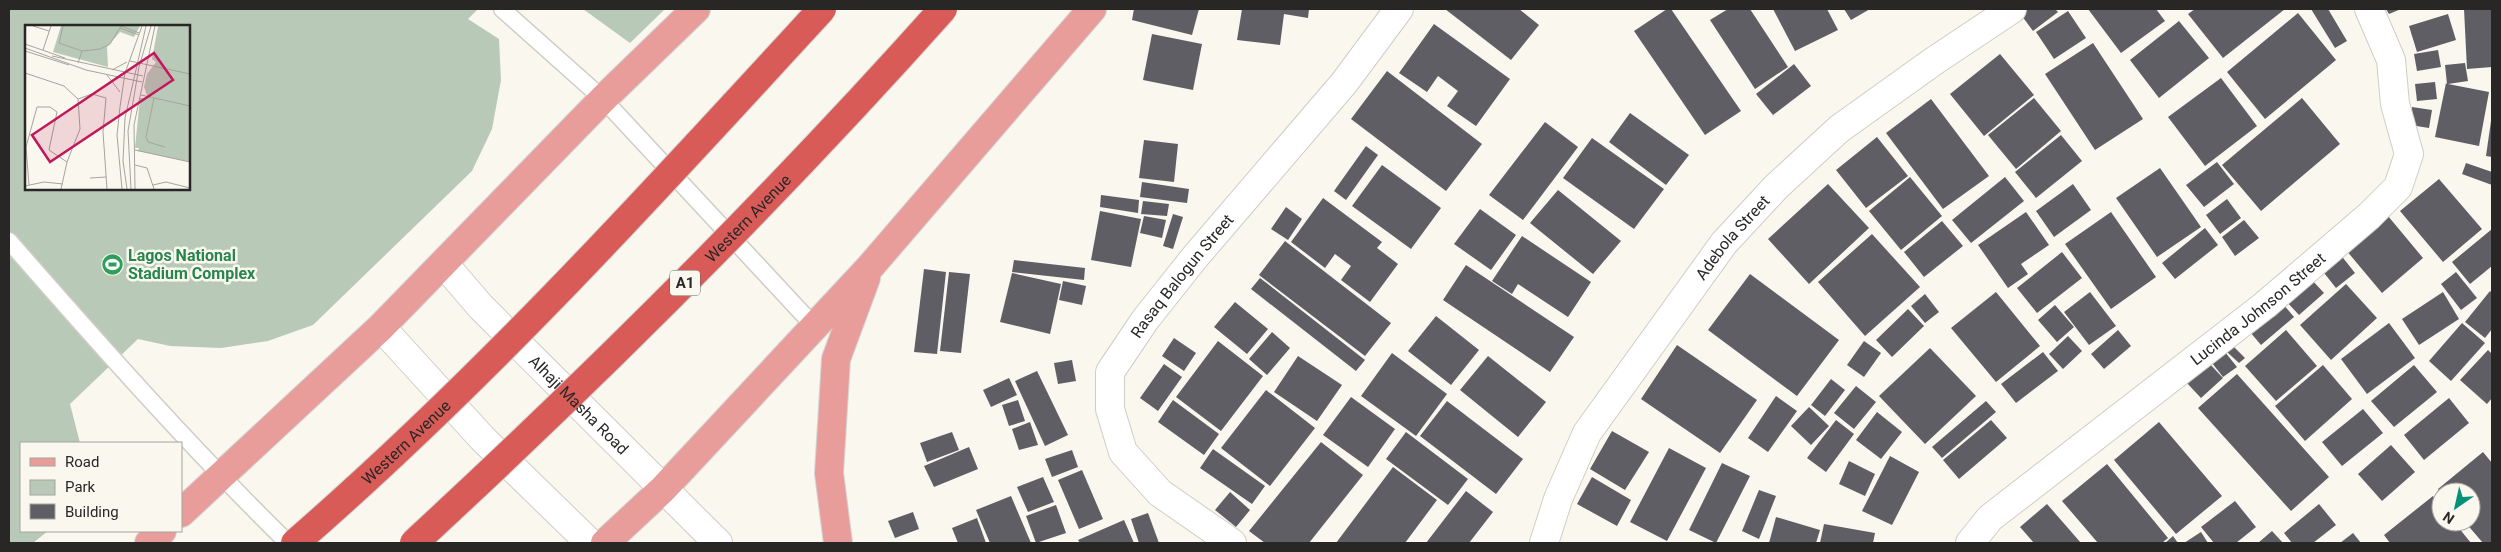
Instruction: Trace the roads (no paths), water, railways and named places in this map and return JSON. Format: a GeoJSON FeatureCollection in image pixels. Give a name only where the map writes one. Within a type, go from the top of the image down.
{"type":"FeatureCollection","features":[{"type":"Feature","properties":{"kind":"highway","name":"Western Avenue"},"geometry":{"type":"LineString","coordinates":[[295,543],[349,496],[583,268],[822,9]]}},
{"type":"Feature","properties":{"kind":"highway","name":"Western Avenue"},"geometry":{"type":"LineString","coordinates":[[414,543],[669,299],[880,79],[943,9]]}},
{"type":"Feature","properties":{"kind":"main road"},"geometry":{"type":"LineString","coordinates":[[182,512],[381,327],[603,99],[696,9]]}},
{"type":"Feature","properties":{"kind":"main road"},"geometry":{"type":"LineString","coordinates":[[604,543],[664,489],[870,267],[1092,9]]}},
{"type":"Feature","properties":{"kind":"main road"},"geometry":{"type":"LineString","coordinates":[[838,543],[829,473],[836,359],[870,267]]}},
{"type":"Feature","properties":{"kind":"main road"},"geometry":{"type":"LineString","coordinates":[[149,543],[161,532]]}},
{"type":"Feature","properties":{"kind":"street","name":"Rasaq Balogun Street"},"geometry":{"type":"LineString","coordinates":[[1232,543],[1160,493],[1123,452],[1110,409],[1110,372],[1145,320],[1195,257],[1344,83],[1399,9]]}},
{"type":"Feature","properties":{"kind":"street","name":"Adebola Street"},"geometry":{"type":"LineString","coordinates":[[1544,543],[1558,498],[1588,433],[1724,243],[1776,187],[1840,129],[1934,61],[2012,9]]}},
{"type":"Feature","properties":{"kind":"street","name":"Lucinda Johnson Street"},"geometry":{"type":"LineString","coordinates":[[1970,543],[1990,518],[2265,306],[2369,216],[2398,188],[2409,154],[2395,104],[2391,60],[2369,9]]}},
{"type":"Feature","properties":{"kind":"street","name":"Alhaji Masha Road"},"geometry":{"type":"LineString","coordinates":[[444,264],[481,307],[718,543]]}},
{"type":"Feature","properties":{"kind":"street"},"geometry":{"type":"LineString","coordinates":[[381,327],[482,438],[590,543]]}},
{"type":"Feature","properties":{"kind":"lane"},"geometry":{"type":"LineString","coordinates":[[502,9],[603,99],[814,326]]}},
{"type":"Feature","properties":{"kind":"lane"},"geometry":{"type":"LineString","coordinates":[[9,241],[114,361],[220,476],[288,543]]}},
{"type":"Feature","properties":{"kind":"place","name":"Lagos National Stadium Complex"},"geometry":{"type":"Point","coordinates":[112,264]}}]}
